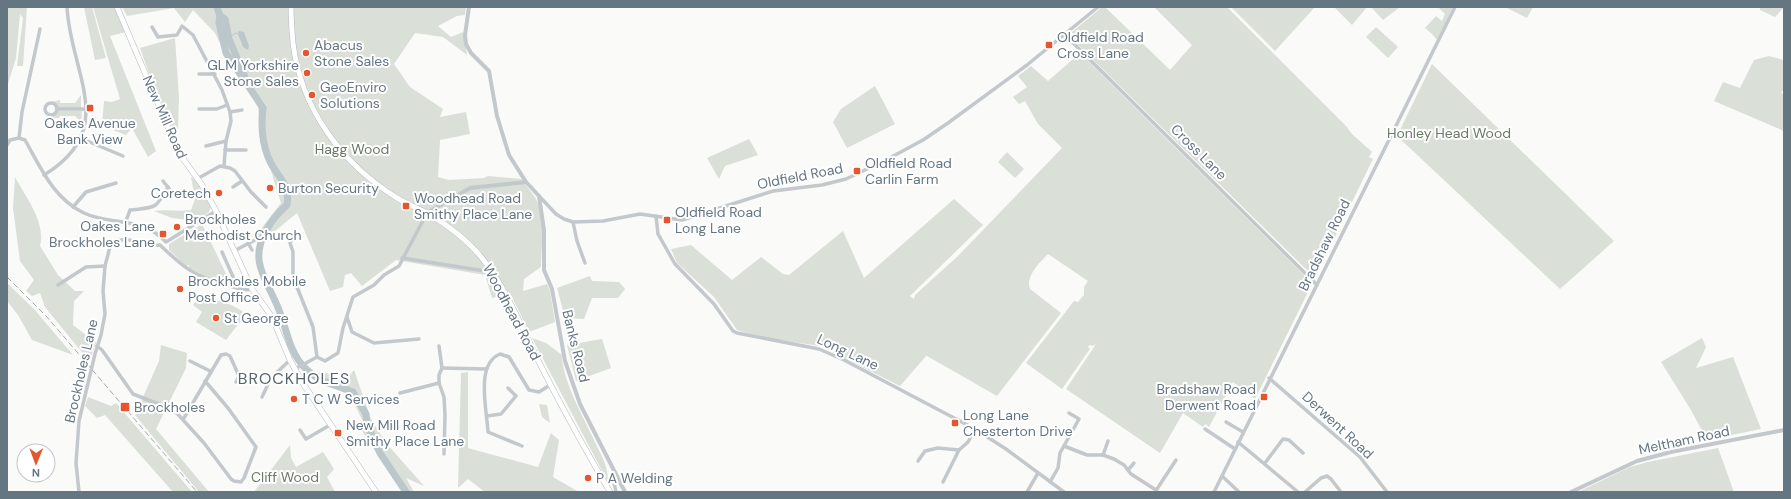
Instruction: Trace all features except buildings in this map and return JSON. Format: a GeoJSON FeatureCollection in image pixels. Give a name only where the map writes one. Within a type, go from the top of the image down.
{"type":"FeatureCollection","features":[{"type":"Feature","properties":{"kind":"main road","name":"New Mill Road"},"geometry":{"type":"LineString","coordinates":[[117,7],[179,153],[216,211],[252,289],[272,317],[290,360],[297,368],[330,425],[376,492]]}},
{"type":"Feature","properties":{"kind":"main road","name":"Woodhead Road"},"geometry":{"type":"LineString","coordinates":[[291,7],[293,44],[297,62],[302,79],[322,125],[347,159],[369,179],[398,199],[427,214],[472,245],[489,267],[506,295],[550,385],[610,492]]}},
{"type":"Feature","properties":{"kind":"street"},"geometry":{"type":"LineString","coordinates":[[44,175],[64,161],[73,152],[80,138],[86,109],[84,89],[67,26],[66,7]]}},
{"type":"Feature","properties":{"kind":"street"},"geometry":{"type":"LineString","coordinates":[[469,7],[465,35],[466,44],[471,53],[485,65],[488,71],[496,116],[505,146],[526,182],[539,196]]}},
{"type":"Feature","properties":{"kind":"street","name":"Oldfield Road"},"geometry":{"type":"LineString","coordinates":[[539,196],[556,214],[573,222],[603,221],[640,214],[682,220],[773,191],[831,184],[857,175],[923,140],[985,98],[1098,7]]}},
{"type":"Feature","properties":{"kind":"street","name":"Bradshaw Road"},"geometry":{"type":"LineString","coordinates":[[1214,492],[1269,378],[1317,285],[1342,231],[1455,7]]}},
{"type":"Feature","properties":{"kind":"street"},"geometry":{"type":"LineString","coordinates":[[152,27],[158,37],[177,35],[182,26],[188,30],[193,35],[215,74],[230,112],[231,121],[226,141],[224,166]]}},
{"type":"Feature","properties":{"kind":"street"},"geometry":{"type":"LineString","coordinates":[[19,138],[22,112],[40,29]]}},
{"type":"Feature","properties":{"kind":"street","name":"Cross Lane"},"geometry":{"type":"LineString","coordinates":[[1065,35],[1317,285]]}},
{"type":"Feature","properties":{"kind":"street"},"geometry":{"type":"LineString","coordinates":[[198,74],[215,74]]}},
{"type":"Feature","properties":{"kind":"street"},"geometry":{"type":"LineString","coordinates":[[199,109],[217,109],[227,106]]}},
{"type":"Feature","properties":{"kind":"street"},"geometry":{"type":"LineString","coordinates":[[57,109],[86,109]]}},
{"type":"Feature","properties":{"kind":"street"},"geometry":{"type":"LineString","coordinates":[[230,112],[242,110]]}},
{"type":"Feature","properties":{"kind":"street"},"geometry":{"type":"LineString","coordinates":[[7,145],[9,139],[19,138],[24,140],[44,175],[65,200],[73,207],[94,217],[126,221],[151,231],[166,242]]}},
{"type":"Feature","properties":{"kind":"street"},"geometry":{"type":"LineString","coordinates":[[80,138],[123,156]]}},
{"type":"Feature","properties":{"kind":"street"},"geometry":{"type":"LineString","coordinates":[[206,146],[226,141]]}},
{"type":"Feature","properties":{"kind":"street"},"geometry":{"type":"LineString","coordinates":[[225,150],[246,150]]}},
{"type":"Feature","properties":{"kind":"street"},"geometry":{"type":"LineString","coordinates":[[197,179],[215,168],[224,166],[235,171],[242,181],[266,207]]}},
{"type":"Feature","properties":{"kind":"street"},"geometry":{"type":"LineString","coordinates":[[233,187],[242,181]]}},
{"type":"Feature","properties":{"kind":"street"},"geometry":{"type":"LineString","coordinates":[[162,182],[174,194]]}},
{"type":"Feature","properties":{"kind":"street"},"geometry":{"type":"LineString","coordinates":[[317,357],[325,361],[338,353],[346,317],[353,296],[374,285],[384,275],[399,266],[427,214],[470,188],[526,182]]}},
{"type":"Feature","properties":{"kind":"street"},"geometry":{"type":"LineString","coordinates":[[73,207],[86,192],[116,183]]}},
{"type":"Feature","properties":{"kind":"street"},"geometry":{"type":"LineString","coordinates":[[126,221],[130,210],[151,208],[157,205],[168,187]]}},
{"type":"Feature","properties":{"kind":"street","name":"Banks Road"},"geometry":{"type":"LineString","coordinates":[[539,196],[544,230],[544,270],[552,290],[565,361],[580,404],[614,474],[625,492]]}},
{"type":"Feature","properties":{"kind":"street"},"geometry":{"type":"LineString","coordinates":[[216,211],[160,245],[195,275],[238,288],[252,289]]}},
{"type":"Feature","properties":{"kind":"street","name":"Long Lane"},"geometry":{"type":"LineString","coordinates":[[656,216],[658,234],[674,264],[714,304],[733,331],[737,334],[819,349],[844,360],[975,429],[1064,492]]}},
{"type":"Feature","properties":{"kind":"street"},"geometry":{"type":"LineString","coordinates":[[573,222],[577,241],[585,263]]}},
{"type":"Feature","properties":{"kind":"street"},"geometry":{"type":"LineString","coordinates":[[294,236],[288,243],[293,252],[293,278],[313,327],[317,357]]}},
{"type":"Feature","properties":{"kind":"street","name":"Brockholes Lane"},"geometry":{"type":"LineString","coordinates":[[79,492],[76,463],[78,421],[105,314],[103,291],[105,266],[110,246],[115,241],[128,239],[153,245],[160,245]]}},
{"type":"Feature","properties":{"kind":"street"},"geometry":{"type":"LineString","coordinates":[[234,251],[255,240]]}},
{"type":"Feature","properties":{"kind":"street"},"geometry":{"type":"LineString","coordinates":[[248,244],[252,250]]}},
{"type":"Feature","properties":{"kind":"street"},"geometry":{"type":"LineString","coordinates":[[222,252],[238,288]]}},
{"type":"Feature","properties":{"kind":"street"},"geometry":{"type":"LineString","coordinates":[[402,258],[485,271]]}},
{"type":"Feature","properties":{"kind":"street"},"geometry":{"type":"LineString","coordinates":[[58,285],[86,267],[105,266]]}},
{"type":"Feature","properties":{"kind":"street"},"geometry":{"type":"LineString","coordinates":[[346,317],[352,332],[374,343],[419,339]]}},
{"type":"Feature","properties":{"kind":"street"},"geometry":{"type":"LineString","coordinates":[[97,346],[102,350],[133,394],[174,410],[184,418],[231,479],[241,482],[256,447],[228,408],[205,381]]}},
{"type":"Feature","properties":{"kind":"street"},"geometry":{"type":"LineString","coordinates":[[439,346],[442,368],[439,375],[439,384],[444,397],[446,415],[444,454]]}},
{"type":"Feature","properties":{"kind":"street"},"geometry":{"type":"LineString","coordinates":[[184,418],[210,371],[221,355],[226,354],[230,356],[239,376],[236,382]]}},
{"type":"Feature","properties":{"kind":"street"},"geometry":{"type":"LineString","coordinates":[[522,446],[488,432],[488,416],[485,406],[486,369],[493,357],[500,354],[509,357],[530,390],[539,392],[550,385]]}},
{"type":"Feature","properties":{"kind":"street"},"geometry":{"type":"LineString","coordinates":[[297,368],[317,357]]}},
{"type":"Feature","properties":{"kind":"street"},"geometry":{"type":"LineString","coordinates":[[190,360],[210,371]]}},
{"type":"Feature","properties":{"kind":"street"},"geometry":{"type":"LineString","coordinates":[[262,397],[271,378],[290,360]]}},
{"type":"Feature","properties":{"kind":"street"},"geometry":{"type":"LineString","coordinates":[[442,368],[486,369]]}},
{"type":"Feature","properties":{"kind":"street","name":"Derwent Road"},"geometry":{"type":"LineString","coordinates":[[1269,378],[1360,456],[1387,492]]}},
{"type":"Feature","properties":{"kind":"street"},"geometry":{"type":"LineString","coordinates":[[400,393],[439,384]]}},
{"type":"Feature","properties":{"kind":"street"},"geometry":{"type":"LineString","coordinates":[[488,416],[501,414],[516,396],[508,388]]}},
{"type":"Feature","properties":{"kind":"street"},"geometry":{"type":"LineString","coordinates":[[1050,482],[1058,468],[1060,453],[1079,419],[1069,413]]}},
{"type":"Feature","properties":{"kind":"street"},"geometry":{"type":"LineString","coordinates":[[1226,422],[1243,432]]}},
{"type":"Feature","properties":{"kind":"street"},"geometry":{"type":"LineString","coordinates":[[300,430],[306,439],[330,425]]}},
{"type":"Feature","properties":{"kind":"street"},"geometry":{"type":"LineString","coordinates":[[943,482],[959,450],[968,442],[975,429]]}},
{"type":"Feature","properties":{"kind":"street"},"geometry":{"type":"LineString","coordinates":[[1205,429],[1235,449]]}},
{"type":"Feature","properties":{"kind":"street","name":"Meltham Road"},"geometry":{"type":"LineString","coordinates":[[1571,492],[1637,460],[1784,430]]}},
{"type":"Feature","properties":{"kind":"street"},"geometry":{"type":"LineString","coordinates":[[1265,463],[1283,439],[1289,440],[1303,452]]}},
{"type":"Feature","properties":{"kind":"street"},"geometry":{"type":"LineString","coordinates":[[1103,455],[1108,441]]}},
{"type":"Feature","properties":{"kind":"street"},"geometry":{"type":"LineString","coordinates":[[1238,442],[1298,492]]}},
{"type":"Feature","properties":{"kind":"street"},"geometry":{"type":"LineString","coordinates":[[1064,446],[1087,455],[1103,455],[1124,465],[1131,474],[1156,491],[1176,460]]}},
{"type":"Feature","properties":{"kind":"street"},"geometry":{"type":"LineString","coordinates":[[918,461],[925,451],[938,448],[959,450]]}},
{"type":"Feature","properties":{"kind":"street"},"geometry":{"type":"LineString","coordinates":[[1128,470],[1134,463]]}},
{"type":"Feature","properties":{"kind":"street"},"geometry":{"type":"LineString","coordinates":[[1027,492],[1038,473]]}},
{"type":"Feature","properties":{"kind":"street"},"geometry":{"type":"LineString","coordinates":[[614,474],[613,478],[616,492]]}},
{"type":"Feature","properties":{"kind":"street"},"geometry":{"type":"LineString","coordinates":[[1222,476],[1239,492]]}},
{"type":"Feature","properties":{"kind":"street"},"geometry":{"type":"LineString","coordinates":[[1305,492],[1321,478],[1327,476],[1332,479],[1341,492]]}},
{"type":"Feature","properties":{"kind":"green space"},"geometry":{"type":"Polygon","coordinates":[[[7,7],[27,7],[23,66],[17,66],[23,18],[20,14],[16,58],[7,87],[7,7]]]}},
{"type":"Feature","properties":{"kind":"green space"},"geometry":{"type":"Polygon","coordinates":[[[84,7],[92,7],[106,58],[95,60],[84,7]]]}},
{"type":"Feature","properties":{"kind":"green space"},"geometry":{"type":"Polygon","coordinates":[[[93,7],[114,7],[126,32],[110,36],[156,151],[148,157],[132,128],[126,135],[102,126],[104,101],[112,102],[120,99],[93,7]]]}},
{"type":"Feature","properties":{"kind":"green space","name":"Hagg Wood"},"geometry":{"type":"Polygon","coordinates":[[[122,7],[466,7],[465,15],[457,16],[438,26],[451,37],[463,32],[467,55],[443,37],[415,33],[394,64],[410,87],[443,109],[440,117],[466,112],[470,134],[440,140],[438,177],[449,180],[484,178],[488,176],[521,179],[536,199],[542,224],[541,267],[524,279],[523,291],[547,284],[550,291],[555,322],[529,332],[511,295],[502,295],[492,298],[485,275],[396,260],[362,286],[351,273],[345,275],[343,287],[330,291],[297,213],[269,236],[267,242],[254,238],[281,203],[260,135],[258,106],[225,54],[215,33],[193,10],[185,22],[174,8],[127,16],[122,7]]]}},
{"type":"Feature","properties":{"kind":"green space"},"geometry":{"type":"Polygon","coordinates":[[[1102,7],[1105,7],[1170,70],[1192,45],[1154,7],[1227,7],[1347,127],[1354,136],[1372,152],[1369,157],[1373,159],[1315,278],[1075,42],[1072,32],[1102,7]]]}},
{"type":"Feature","properties":{"kind":"green space"},"geometry":{"type":"Polygon","coordinates":[[[1231,7],[1315,7],[1275,51],[1231,7]]]}},
{"type":"Feature","properties":{"kind":"green space"},"geometry":{"type":"Polygon","coordinates":[[[1334,7],[1367,7],[1352,25],[1334,7]]]}},
{"type":"Feature","properties":{"kind":"green space"},"geometry":{"type":"Polygon","coordinates":[[[1371,7],[1400,7],[1383,20],[1371,7]]]}},
{"type":"Feature","properties":{"kind":"green space"},"geometry":{"type":"Polygon","coordinates":[[[1438,7],[1453,7],[1437,40],[1425,28],[1436,16],[1442,21],[1445,14],[1438,7]]]}},
{"type":"Feature","properties":{"kind":"green space"},"geometry":{"type":"Polygon","coordinates":[[[1505,7],[1533,7],[1527,18],[1505,7]]]}},
{"type":"Feature","properties":{"kind":"green space"},"geometry":{"type":"Polygon","coordinates":[[[1760,7],[1784,7],[1775,17],[1760,10],[1760,7]]]}},
{"type":"Feature","properties":{"kind":"green space"},"geometry":{"type":"Polygon","coordinates":[[[1376,27],[1398,47],[1388,58],[1366,37],[1376,27]]]}},
{"type":"Feature","properties":{"kind":"green space"},"geometry":{"type":"Polygon","coordinates":[[[175,38],[179,97],[178,130],[174,132],[156,93],[140,48],[175,38]]]}},
{"type":"Feature","properties":{"kind":"green space"},"geometry":{"type":"Polygon","coordinates":[[[1080,53],[1310,281],[1311,286],[1255,399],[1233,382],[1209,427],[1205,424],[1203,427],[1183,413],[1160,453],[1066,389],[1096,344],[1088,347],[1090,349],[1062,389],[1026,363],[1074,301],[1078,302],[1084,295],[1084,287],[1088,281],[1048,254],[1037,265],[1031,275],[1029,284],[1030,289],[1061,313],[997,396],[927,355],[900,386],[820,346],[759,337],[737,330],[714,297],[677,263],[671,249],[691,245],[732,280],[761,257],[783,274],[789,275],[843,231],[864,278],[954,199],[983,225],[910,296],[914,299],[915,295],[958,256],[1062,148],[1038,124],[1025,101],[1019,104],[1013,97],[1027,87],[1018,76],[1031,66],[1048,81],[1080,53]]]}},
{"type":"Feature","properties":{"kind":"green space"},"geometry":{"type":"Polygon","coordinates":[[[1769,56],[1784,60],[1784,89],[1781,93],[1784,94],[1784,131],[1714,101],[1723,82],[1740,88],[1754,60],[1769,56]]]}},
{"type":"Feature","properties":{"kind":"green space","name":"Honley Head Wood"},"geometry":{"type":"Polygon","coordinates":[[[1432,64],[1614,241],[1560,289],[1397,136],[1432,64]]]}},
{"type":"Feature","properties":{"kind":"green space"},"geometry":{"type":"Polygon","coordinates":[[[875,86],[895,124],[847,148],[833,122],[841,109],[875,86]]]}},
{"type":"Feature","properties":{"kind":"green space"},"geometry":{"type":"Polygon","coordinates":[[[81,95],[81,108],[58,108],[56,104],[51,102],[60,100],[60,103],[75,103],[81,95]]]}},
{"type":"Feature","properties":{"kind":"green space"},"geometry":{"type":"Polygon","coordinates":[[[58,111],[82,111],[81,122],[75,116],[60,116],[59,118],[51,118],[58,111]]]}},
{"type":"Feature","properties":{"kind":"green space"},"geometry":{"type":"Polygon","coordinates":[[[749,139],[758,155],[725,166],[719,179],[707,158],[749,139]]]}},
{"type":"Feature","properties":{"kind":"green space"},"geometry":{"type":"Polygon","coordinates":[[[1007,152],[1024,169],[1015,178],[998,162],[1007,152]]]}},
{"type":"Feature","properties":{"kind":"green space"},"geometry":{"type":"Polygon","coordinates":[[[15,177],[38,219],[41,237],[40,246],[58,275],[75,291],[84,291],[74,301],[73,325],[96,343],[90,359],[85,356],[45,307],[40,293],[32,296],[26,291],[34,280],[20,261],[13,208],[15,177]]]}},
{"type":"Feature","properties":{"kind":"green space"},"geometry":{"type":"Polygon","coordinates":[[[191,177],[197,181],[212,205],[209,212],[196,221],[172,218],[154,211],[191,210],[195,199],[191,177]]]}},
{"type":"Feature","properties":{"kind":"green space"},"geometry":{"type":"Polygon","coordinates":[[[202,224],[231,284],[208,278],[189,268],[189,265],[186,266],[169,250],[169,244],[202,224]]]}},
{"type":"Feature","properties":{"kind":"green space"},"geometry":{"type":"Polygon","coordinates":[[[590,276],[592,281],[619,282],[625,289],[618,298],[592,298],[584,319],[565,318],[557,288],[590,276]]]}},
{"type":"Feature","properties":{"kind":"green space"},"geometry":{"type":"Polygon","coordinates":[[[7,283],[34,309],[73,355],[32,340],[18,315],[7,301],[7,283]]]}},
{"type":"Feature","properties":{"kind":"green space"},"geometry":{"type":"Polygon","coordinates":[[[200,296],[224,302],[236,307],[246,314],[226,340],[196,322],[202,312],[193,305],[200,296]]]}},
{"type":"Feature","properties":{"kind":"green space"},"geometry":{"type":"Polygon","coordinates":[[[532,338],[546,343],[562,355],[563,365],[570,387],[604,461],[608,482],[532,338]]]}},
{"type":"Feature","properties":{"kind":"green space"},"geometry":{"type":"Polygon","coordinates":[[[1702,338],[1706,347],[1696,368],[1733,357],[1761,429],[1707,440],[1691,410],[1661,362],[1702,338]]]}},
{"type":"Feature","properties":{"kind":"green space"},"geometry":{"type":"Polygon","coordinates":[[[602,339],[611,368],[576,381],[567,345],[602,339]]]}},
{"type":"Feature","properties":{"kind":"green space"},"geometry":{"type":"Polygon","coordinates":[[[161,345],[187,353],[186,368],[156,429],[209,492],[199,492],[135,415],[159,361],[161,345]]]}},
{"type":"Feature","properties":{"kind":"green space"},"geometry":{"type":"Polygon","coordinates":[[[354,370],[371,419],[386,443],[424,486],[406,478],[414,492],[403,492],[360,428],[364,424],[350,394],[315,376],[321,371],[346,380],[354,370]]]}},
{"type":"Feature","properties":{"kind":"green space"},"geometry":{"type":"Polygon","coordinates":[[[468,372],[468,448],[538,467],[551,433],[559,440],[553,477],[579,492],[485,492],[468,479],[458,488],[461,373],[468,372]]]}},
{"type":"Feature","properties":{"kind":"green space"},"geometry":{"type":"Polygon","coordinates":[[[88,397],[111,406],[116,403],[192,492],[173,492],[105,415],[97,418],[85,406],[88,397]]]}},
{"type":"Feature","properties":{"kind":"green space"},"geometry":{"type":"Polygon","coordinates":[[[539,404],[547,405],[550,423],[542,417],[539,404]]]}},
{"type":"Feature","properties":{"kind":"green space","name":"Cliff Wood"},"geometry":{"type":"Polygon","coordinates":[[[290,445],[291,458],[296,467],[323,452],[334,469],[327,477],[335,492],[254,492],[290,445]]]}},
{"type":"Feature","properties":{"kind":"green space"},"geometry":{"type":"Polygon","coordinates":[[[1718,448],[1734,492],[1578,492],[1630,467],[1718,448]]]}},
{"type":"Feature","properties":{"kind":"shaded area"},"geometry":{"type":"Polygon","coordinates":[[[239,31],[244,32],[249,46],[248,50],[243,47],[238,34],[239,31]]]}},
{"type":"Feature","properties":{"kind":"waterway"},"geometry":{"type":"LineString","coordinates":[[217,7],[220,16],[219,23],[226,53],[263,108],[262,133],[264,145],[271,164],[287,190],[287,205],[270,224],[261,242],[259,262],[265,280],[275,300],[295,355],[305,368],[316,377],[353,392],[366,414],[367,424],[380,453],[406,492]]}},
{"type":"Feature","properties":{"kind":"waterway"},"geometry":{"type":"LineString","coordinates":[[220,16],[225,19],[229,39],[245,77]]}},
{"type":"Feature","properties":{"kind":"waterway"},"geometry":{"type":"LineString","coordinates":[[228,38],[236,33],[238,34]]}},
{"type":"Feature","properties":{"kind":"railway"},"geometry":{"type":"LineString","coordinates":[[7,277],[47,317],[197,492]]}},
{"type":"Feature","properties":{"kind":"place","name":"Oldfield Road Cross Lane"},"geometry":{"type":"Point","coordinates":[1049,45]}},
{"type":"Feature","properties":{"kind":"place","name":"Abacus Stone Sales"},"geometry":{"type":"Point","coordinates":[306,53]}},
{"type":"Feature","properties":{"kind":"place","name":"GLM Yorkshire Stone Sales"},"geometry":{"type":"Point","coordinates":[307,73]}},
{"type":"Feature","properties":{"kind":"place","name":"GeoEnviro Solutions"},"geometry":{"type":"Point","coordinates":[312,95]}},
{"type":"Feature","properties":{"kind":"place","name":"Oakes Avenue Bank View"},"geometry":{"type":"Point","coordinates":[90,108]}},
{"type":"Feature","properties":{"kind":"place","name":"Oldfield Road Carlin Farm"},"geometry":{"type":"Point","coordinates":[857,171]}},
{"type":"Feature","properties":{"kind":"place","name":"Burton Security"},"geometry":{"type":"Point","coordinates":[270,188]}},
{"type":"Feature","properties":{"kind":"place","name":"Coretech"},"geometry":{"type":"Point","coordinates":[219,193]}},
{"type":"Feature","properties":{"kind":"place","name":"Woodhead Road Smithy Place Lane"},"geometry":{"type":"Point","coordinates":[406,206]}},
{"type":"Feature","properties":{"kind":"place","name":"Oldfield Road Long Lane"},"geometry":{"type":"Point","coordinates":[667,220]}},
{"type":"Feature","properties":{"kind":"place","name":"Brockholes Methodist Church"},"geometry":{"type":"Point","coordinates":[177,227]}},
{"type":"Feature","properties":{"kind":"place","name":"Oakes Lane Brockholes Lane"},"geometry":{"type":"Point","coordinates":[163,234]}},
{"type":"Feature","properties":{"kind":"place","name":"Brockholes Mobile Post Office"},"geometry":{"type":"Point","coordinates":[180,289]}},
{"type":"Feature","properties":{"kind":"place","name":"St George"},"geometry":{"type":"Point","coordinates":[216,318]}},
{"type":"Feature","properties":{"kind":"place","name":"Bradshaw Road Derwent Road"},"geometry":{"type":"Point","coordinates":[1264,397]}},
{"type":"Feature","properties":{"kind":"place","name":"T C W Services"},"geometry":{"type":"Point","coordinates":[294,399]}},
{"type":"Feature","properties":{"kind":"place","name":"Brockholes"},"geometry":{"type":"Point","coordinates":[125,407]}},
{"type":"Feature","properties":{"kind":"place","name":"Long Lane Chesterton Drive"},"geometry":{"type":"Point","coordinates":[955,423]}},
{"type":"Feature","properties":{"kind":"place","name":"New Mill Road Smithy Place Lane"},"geometry":{"type":"Point","coordinates":[338,433]}},
{"type":"Feature","properties":{"kind":"place","name":"P A Welding"},"geometry":{"type":"Point","coordinates":[588,478]}},
{"type":"Feature","properties":{"kind":"district","name":"BROCKHOLES"},"geometry":{"type":"Point","coordinates":[294,378]}}]}
